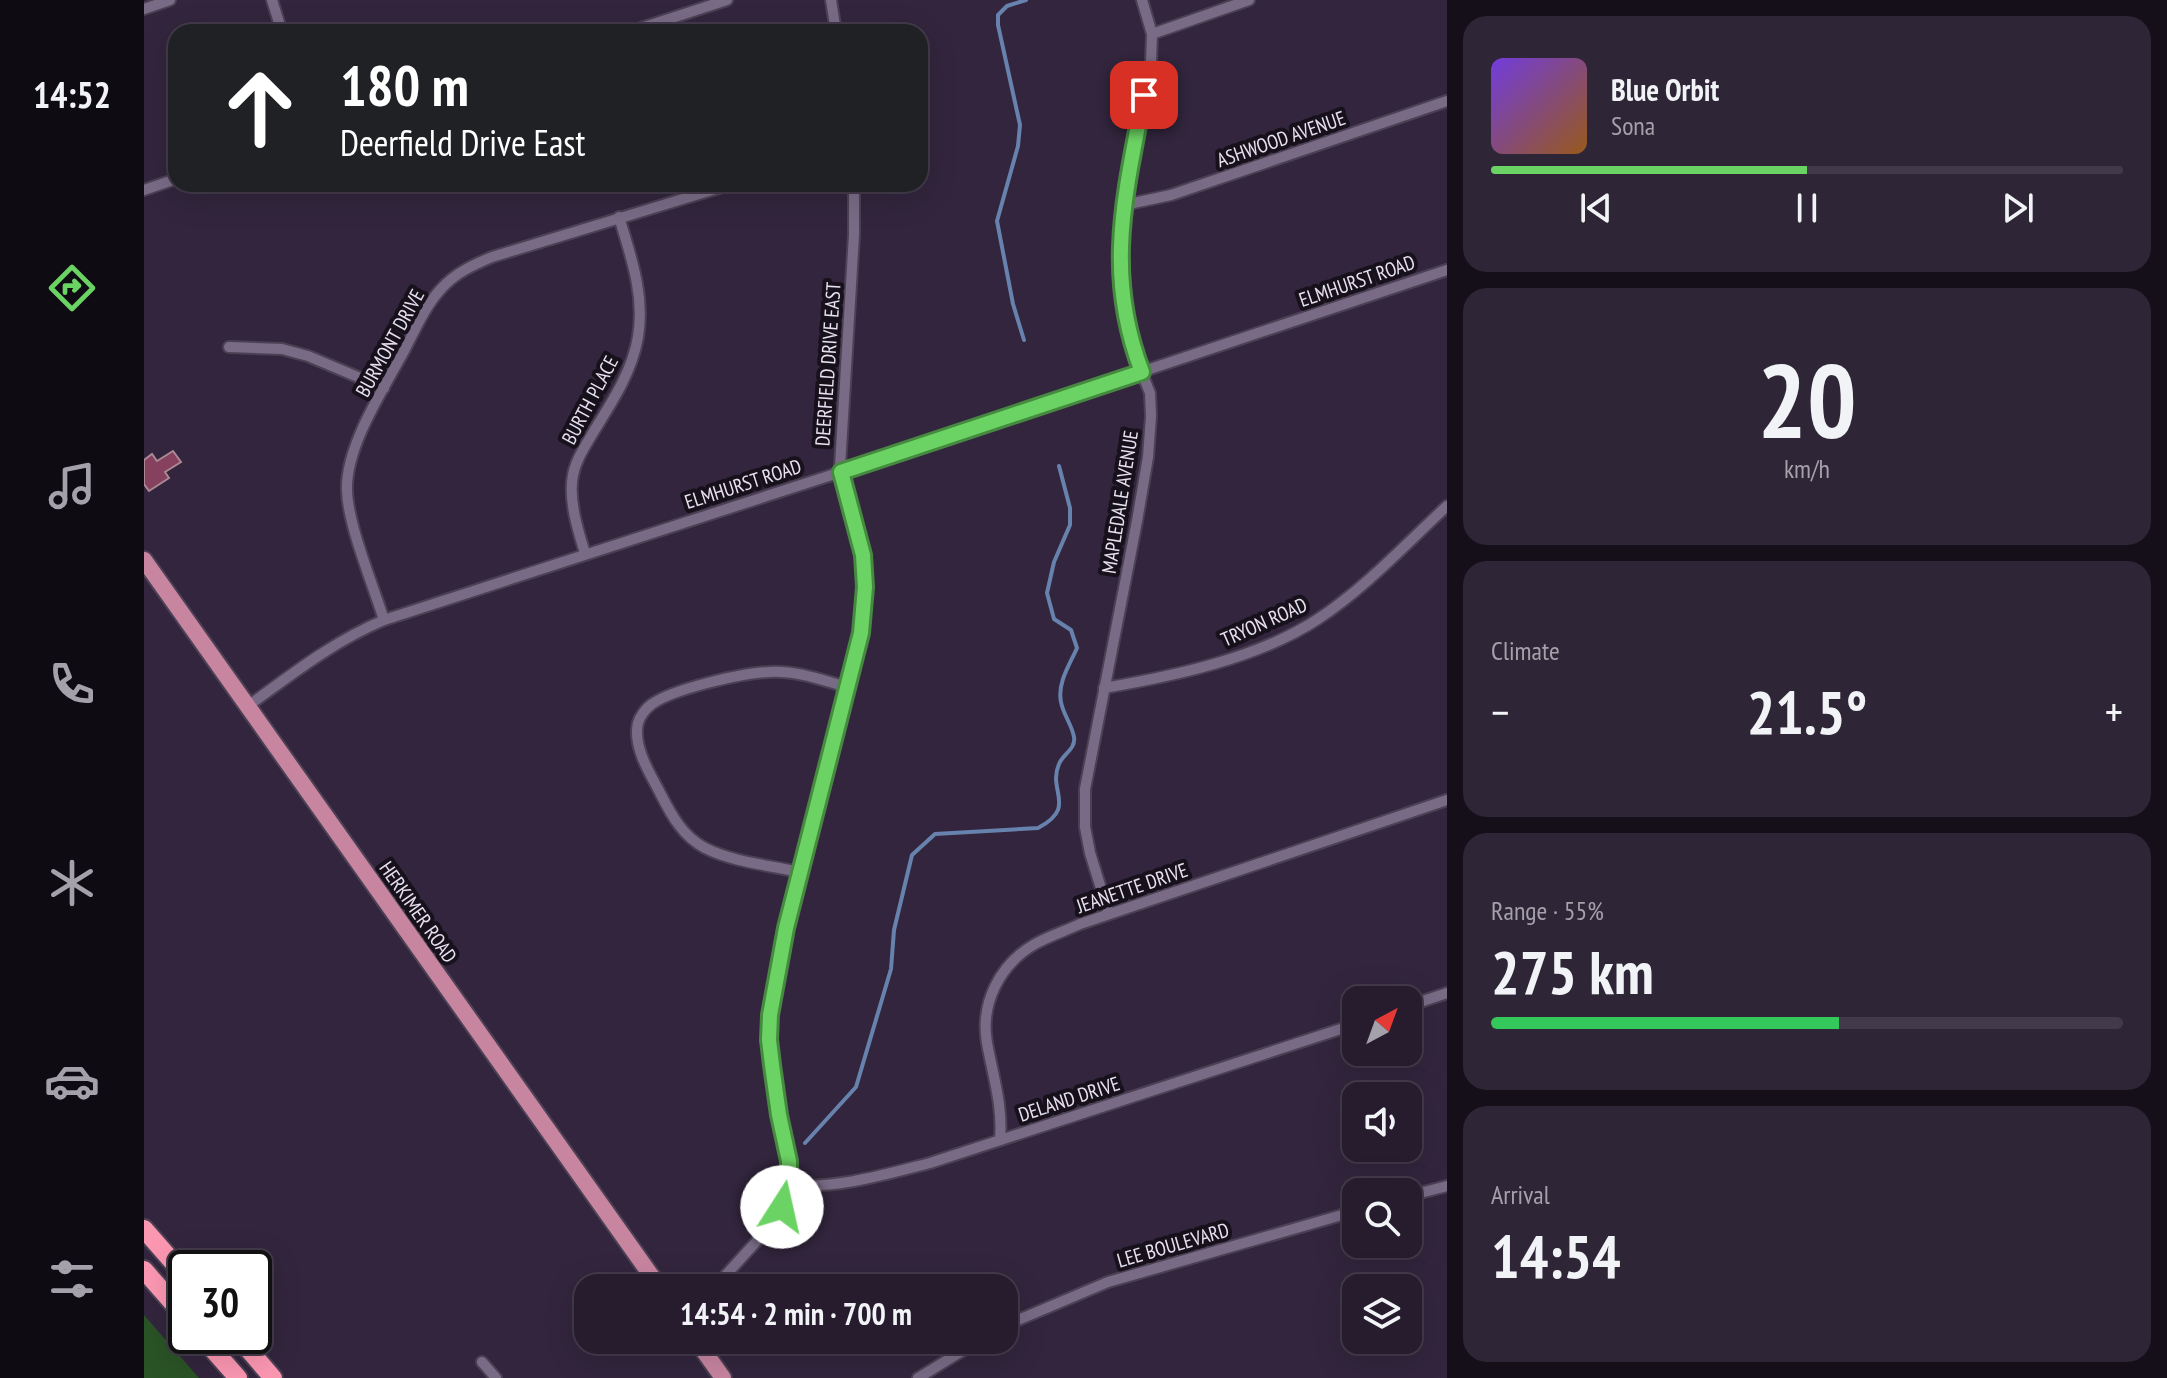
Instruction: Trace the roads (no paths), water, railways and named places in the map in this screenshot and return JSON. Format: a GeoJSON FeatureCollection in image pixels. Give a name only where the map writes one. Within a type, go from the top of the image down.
{"type":"FeatureCollection","features":[{"type":"Feature","properties":{"kind":"highway"},"geometry":{"type":"LineString","coordinates":[[144,1229],[168,1256]]}},
{"type":"Feature","properties":{"kind":"highway"},"geometry":{"type":"LineString","coordinates":[[144,1270],[168,1297]]}},
{"type":"Feature","properties":{"kind":"highway"},"geometry":{"type":"LineString","coordinates":[[217,1354],[238,1378]]}},
{"type":"Feature","properties":{"kind":"highway"},"geometry":{"type":"LineString","coordinates":[[252,1354],[273,1378]]}},
{"type":"Feature","properties":{"kind":"main road","name":"HERKIMER ROAD"},"geometry":{"type":"LineString","coordinates":[[144,560],[650,1274]]}},
{"type":"Feature","properties":{"kind":"main road"},"geometry":{"type":"LineString","coordinates":[[706,1354],[723,1378]]}},
{"type":"Feature","properties":{"kind":"street"},"geometry":{"type":"LineString","coordinates":[[144,9],[170,0]]}},
{"type":"Feature","properties":{"kind":"street"},"geometry":{"type":"LineString","coordinates":[[272,0],[280,24]]}},
{"type":"Feature","properties":{"kind":"street"},"geometry":{"type":"LineString","coordinates":[[654,24],[727,0]]}},
{"type":"Feature","properties":{"kind":"street"},"geometry":{"type":"LineString","coordinates":[[831,0],[835,24]]}},
{"type":"Feature","properties":{"kind":"street","name":"MAPLEDALE AVENUE"},"geometry":{"type":"LineString","coordinates":[[1109,914],[1085,827],[1085,789],[1148,457],[1150,393],[1130,343],[1119,260],[1124,205],[1151,62],[1152,34],[1142,0]]}},
{"type":"Feature","properties":{"kind":"street"},"geometry":{"type":"LineString","coordinates":[[1152,34],[1249,0]]}},
{"type":"Feature","properties":{"kind":"street","name":"ASHWOOD AVENUE"},"geometry":{"type":"LineString","coordinates":[[1124,205],[1171,195],[1447,101]]}},
{"type":"Feature","properties":{"kind":"street"},"geometry":{"type":"LineString","coordinates":[[144,190],[168,182]]}},
{"type":"Feature","properties":{"kind":"street","name":"BURMONT DRIVE"},"geometry":{"type":"LineString","coordinates":[[384,620],[350,512],[347,491],[349,466],[360,435],[384,388],[427,307],[440,289],[456,274],[492,257],[705,192]]}},
{"type":"Feature","properties":{"kind":"street","name":"DEERFIELD DRIVE EAST"},"geometry":{"type":"LineString","coordinates":[[789,1185],[789,1161],[769,1040],[770,1015],[799,872],[861,633],[865,587],[863,555],[841,472],[854,192]]}},
{"type":"Feature","properties":{"kind":"street","name":"BURTH PLACE"},"geometry":{"type":"LineString","coordinates":[[585,553],[572,491],[573,475],[581,454],[630,368],[638,338],[641,305],[636,273],[619,217]]}},
{"type":"Feature","properties":{"kind":"street","name":"ELMHURST ROAD"},"geometry":{"type":"LineString","coordinates":[[248,706],[310,661],[362,629],[384,620],[1447,270]]}},
{"type":"Feature","properties":{"kind":"street"},"geometry":{"type":"LineString","coordinates":[[229,347],[282,349],[308,356],[384,388]]}},
{"type":"Feature","properties":{"kind":"street","name":"TRYON ROAD"},"geometry":{"type":"LineString","coordinates":[[1104,688],[1157,679],[1220,661],[1277,641],[1317,620],[1350,595],[1447,506]]}},
{"type":"Feature","properties":{"kind":"street"},"geometry":{"type":"LineString","coordinates":[[799,872],[705,848],[687,836],[674,820],[648,769],[638,741],[637,726],[650,705],[665,697],[732,677],[771,671],[815,677],[847,687]]}},
{"type":"Feature","properties":{"kind":"street","name":"JEANETTE DRIVE"},"geometry":{"type":"LineString","coordinates":[[1000,1140],[1002,1119],[986,1039],[986,1013],[991,992],[1003,972],[1036,943],[1109,914],[1447,800]]}},
{"type":"Feature","properties":{"kind":"street"},"geometry":{"type":"LineString","coordinates":[[1422,1001],[1447,993]]}},
{"type":"Feature","properties":{"kind":"street","name":"DELAND DRIVE"},"geometry":{"type":"LineString","coordinates":[[789,1185],[815,1187],[866,1179],[930,1163],[1342,1029]]}},
{"type":"Feature","properties":{"kind":"street"},"geometry":{"type":"LineString","coordinates":[[727,1274],[766,1231],[782,1207],[789,1185]]}},
{"type":"Feature","properties":{"kind":"street"},"geometry":{"type":"LineString","coordinates":[[1422,1192],[1447,1186]]}},
{"type":"Feature","properties":{"kind":"street","name":"LEE BOULEVARD"},"geometry":{"type":"LineString","coordinates":[[1018,1320],[1108,1282],[1342,1215]]}},
{"type":"Feature","properties":{"kind":"street"},"geometry":{"type":"LineString","coordinates":[[918,1378],[957,1354]]}},
{"type":"Feature","properties":{"kind":"street"},"geometry":{"type":"LineString","coordinates":[[482,1362],[496,1378]]}},
{"type":"Feature","properties":{"kind":"waterway"},"geometry":{"type":"LineString","coordinates":[[1024,340],[1013,304],[997,221],[1018,146],[1020,125],[998,15],[1007,6],[1026,0]]}},
{"type":"Feature","properties":{"kind":"waterway"},"geometry":{"type":"LineString","coordinates":[[805,1143],[856,1087],[891,969],[894,930],[912,855],[935,834],[1038,828],[1050,820],[1059,806],[1056,774],[1074,741],[1060,695],[1065,674],[1077,648],[1071,630],[1054,619],[1047,593],[1054,562],[1070,525],[1070,508],[1059,466]]}}]}
